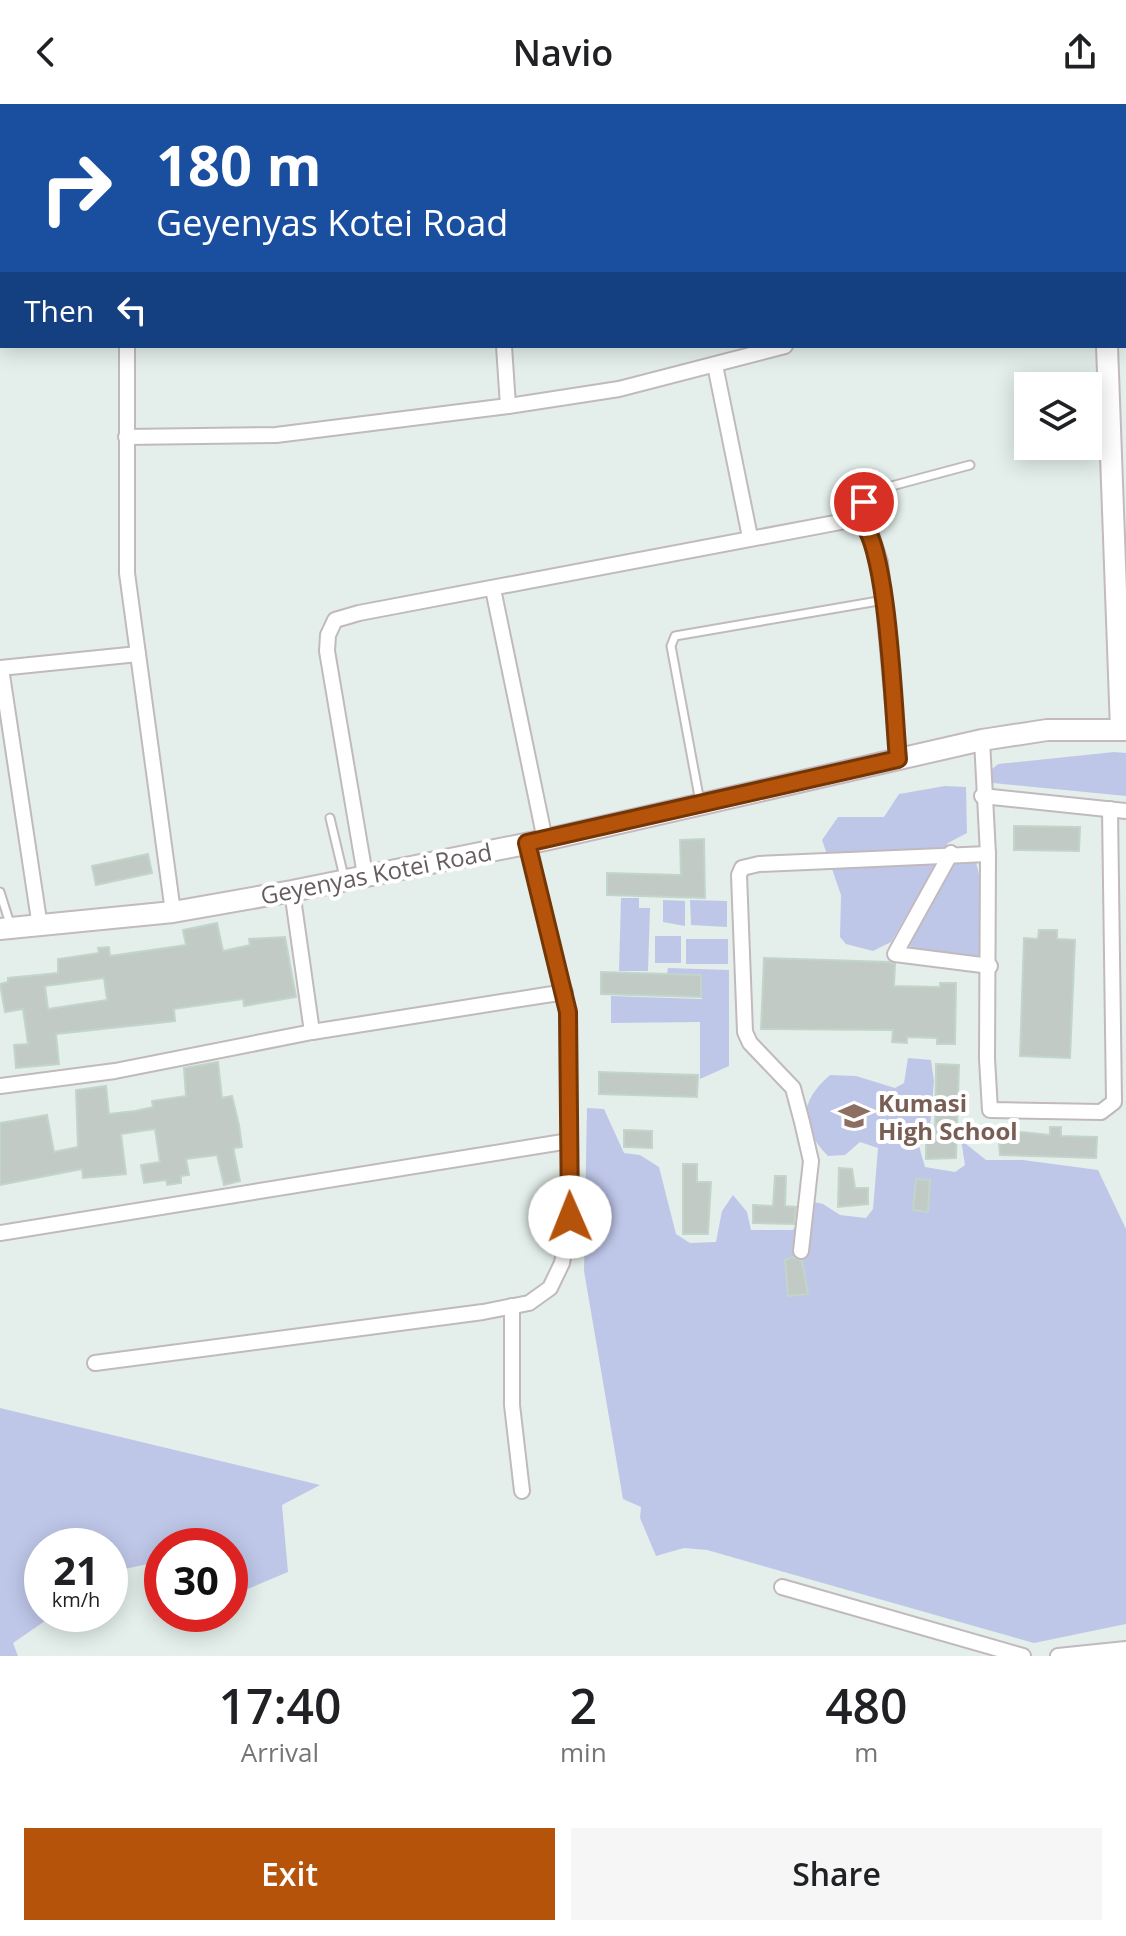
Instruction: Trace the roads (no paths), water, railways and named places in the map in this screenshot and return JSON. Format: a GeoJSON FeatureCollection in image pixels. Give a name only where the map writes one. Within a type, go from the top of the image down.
{"type":"FeatureCollection","features":[{"type":"Feature","properties":{"kind":"street"},"geometry":{"type":"LineString","coordinates":[[127,348],[127,573],[173,912]]}},
{"type":"Feature","properties":{"kind":"street"},"geometry":{"type":"LineString","coordinates":[[504,348],[508,406]]}},
{"type":"Feature","properties":{"kind":"street"},"geometry":{"type":"LineString","coordinates":[[126,437],[276,435],[508,406],[619,389],[778,348]]}},
{"type":"Feature","properties":{"kind":"street"},"geometry":{"type":"LineString","coordinates":[[1107,348],[1118,472],[1124,730]]}},
{"type":"Feature","properties":{"kind":"street"},"geometry":{"type":"LineString","coordinates":[[715,365],[750,537]]}},
{"type":"Feature","properties":{"kind":"street"},"geometry":{"type":"LineString","coordinates":[[355,877],[327,651],[328,635],[335,620],[359,613],[856,519],[869,528],[880,562],[898,759]]}},
{"type":"Feature","properties":{"kind":"street"},"geometry":{"type":"LineString","coordinates":[[95,1363],[512,1306],[529,1303],[550,1288],[562,1263],[570,1217],[565,992],[493,589]]}},
{"type":"Feature","properties":{"kind":"street"},"geometry":{"type":"LineString","coordinates":[[40,927],[1,668],[138,654]]}},
{"type":"Feature","properties":{"kind":"street","name":"Geyenyas Kotei Road"},"geometry":{"type":"LineString","coordinates":[[6,929],[173,912],[292,891],[536,842],[982,740],[1059,729],[1124,730]]}},
{"type":"Feature","properties":{"kind":"street"},"geometry":{"type":"LineString","coordinates":[[982,740],[982,796],[988,854],[990,966],[987,1069],[990,1110],[1101,1112],[1111,1108],[1120,1026],[1110,809]]}},
{"type":"Feature","properties":{"kind":"street"},"geometry":{"type":"LineString","coordinates":[[982,796],[1126,811]]}},
{"type":"Feature","properties":{"kind":"street"},"geometry":{"type":"LineString","coordinates":[[801,1251],[811,1161],[793,1088],[750,1043],[745,1032],[739,875],[742,868],[759,864],[951,853],[988,854]]}},
{"type":"Feature","properties":{"kind":"street"},"geometry":{"type":"LineString","coordinates":[[951,853],[895,954],[990,966]]}},
{"type":"Feature","properties":{"kind":"street"},"geometry":{"type":"LineString","coordinates":[[292,891],[312,1032]]}},
{"type":"Feature","properties":{"kind":"street"},"geometry":{"type":"LineString","coordinates":[[0,1086],[115,1071],[312,1032],[565,992]]}},
{"type":"Feature","properties":{"kind":"street"},"geometry":{"type":"LineString","coordinates":[[0,1233],[569,1141]]}},
{"type":"Feature","properties":{"kind":"street"},"geometry":{"type":"LineString","coordinates":[[512,1306],[512,1405],[522,1491]]}},
{"type":"Feature","properties":{"kind":"street"},"geometry":{"type":"LineString","coordinates":[[782,1587],[1023,1656]]}},
{"type":"Feature","properties":{"kind":"street"},"geometry":{"type":"LineString","coordinates":[[1058,1656],[1126,1649]]}},
{"type":"Feature","properties":{"kind":"lane"},"geometry":{"type":"LineString","coordinates":[[861,523],[864,502],[873,491],[970,465]]}},
{"type":"Feature","properties":{"kind":"lane"},"geometry":{"type":"LineString","coordinates":[[701,804],[671,646],[675,636],[884,600]]}},
{"type":"Feature","properties":{"kind":"lane"},"geometry":{"type":"LineString","coordinates":[[330,818],[355,877]]}},
{"type":"Feature","properties":{"kind":"lane"},"geometry":{"type":"LineString","coordinates":[[0,892],[6,929]]}},
{"type":"Feature","properties":{"kind":"place","name":"Kumasi High School"},"geometry":{"type":"Point","coordinates":[854,1116]}}]}
